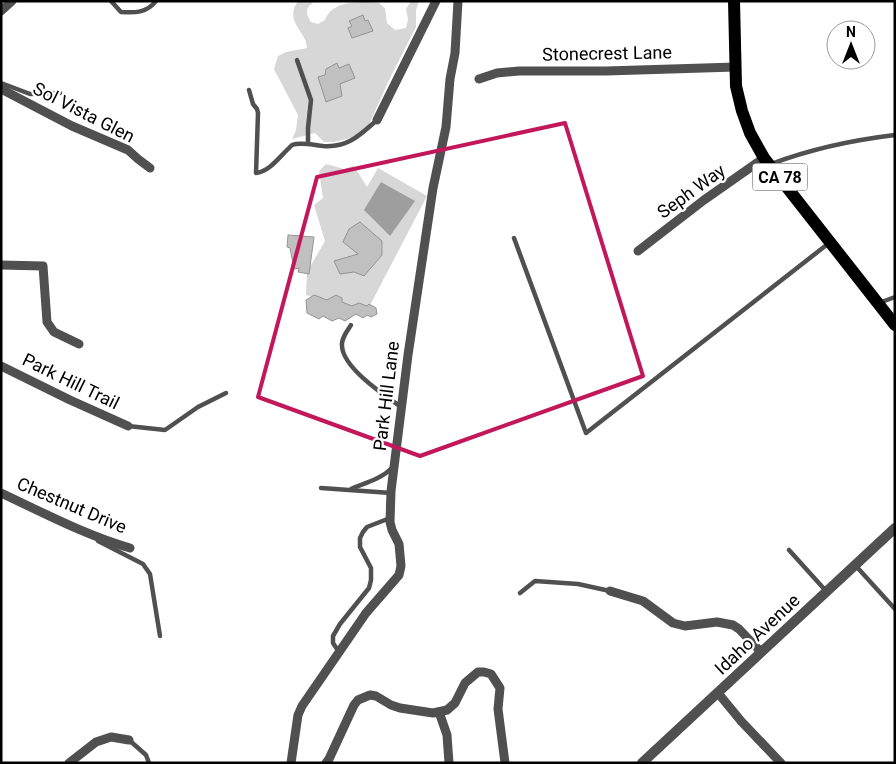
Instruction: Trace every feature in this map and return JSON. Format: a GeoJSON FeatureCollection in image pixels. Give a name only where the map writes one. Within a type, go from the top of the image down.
{"type":"FeatureCollection","features":[{"type":"Feature","properties":{"kind":"main road","name":"CA 78"},"geometry":{"type":"LineString","coordinates":[[734,1],[736,86],[750,133],[767,161],[895,325]]}},
{"type":"Feature","properties":{"kind":"street"},"geometry":{"type":"LineString","coordinates":[[1,11],[12,1]]}},
{"type":"Feature","properties":{"kind":"street"},"geometry":{"type":"LineString","coordinates":[[377,120],[436,1]]}},
{"type":"Feature","properties":{"kind":"street","name":"Park Hill Lane"},"geometry":{"type":"LineString","coordinates":[[291,763],[298,716],[302,706],[366,613],[399,575],[401,566],[399,544],[392,530],[390,518],[391,493],[408,355],[433,188],[446,127],[450,79],[455,53],[458,1]]}},
{"type":"Feature","properties":{"kind":"street","name":"Stonecrest Lane"},"geometry":{"type":"LineString","coordinates":[[479,79],[497,73],[519,70],[606,71],[736,67]]}},
{"type":"Feature","properties":{"kind":"street","name":"Sol Vista Glen"},"geometry":{"type":"LineString","coordinates":[[1,89],[72,126],[128,150],[150,168]]}},
{"type":"Feature","properties":{"kind":"street","name":"Seph Way"},"geometry":{"type":"LineString","coordinates":[[638,250],[704,200],[767,161]]}},
{"type":"Feature","properties":{"kind":"street"},"geometry":{"type":"LineString","coordinates":[[1,265],[43,266],[47,322],[54,332],[79,344]]}},
{"type":"Feature","properties":{"kind":"street","name":"Park Hill Trail"},"geometry":{"type":"LineString","coordinates":[[1,366],[128,426]]}},
{"type":"Feature","properties":{"kind":"street","name":"Chestnut Drive"},"geometry":{"type":"LineString","coordinates":[[1,493],[86,533],[130,548]]}},
{"type":"Feature","properties":{"kind":"street","name":"Idaho Avenue"},"geometry":{"type":"LineString","coordinates":[[642,763],[895,528]]}},
{"type":"Feature","properties":{"kind":"street"},"geometry":{"type":"LineString","coordinates":[[610,591],[644,601],[673,622],[685,626],[717,622],[733,625],[739,628],[761,652]]}},
{"type":"Feature","properties":{"kind":"street"},"geometry":{"type":"LineString","coordinates":[[326,763],[358,700],[370,695],[400,708],[434,713],[439,712],[447,710],[455,703],[465,683],[478,672],[490,674],[500,688],[498,710],[505,763]]}},
{"type":"Feature","properties":{"kind":"street"},"geometry":{"type":"LineString","coordinates":[[718,693],[741,721],[781,763]]}},
{"type":"Feature","properties":{"kind":"street"},"geometry":{"type":"LineString","coordinates":[[439,712],[447,735],[449,763]]}},
{"type":"Feature","properties":{"kind":"street"},"geometry":{"type":"LineString","coordinates":[[69,763],[96,742],[111,737],[130,740]]}},
{"type":"Feature","properties":{"kind":"lane"},"geometry":{"type":"LineString","coordinates":[[112,1],[121,12],[128,13],[138,13],[146,10],[156,1]]}},
{"type":"Feature","properties":{"kind":"lane"},"geometry":{"type":"LineString","coordinates":[[297,60],[311,100],[308,144]]}},
{"type":"Feature","properties":{"kind":"lane","name":"Sol Vista Glen"},"geometry":{"type":"LineString","coordinates":[[1,83],[30,94],[60,93]]}},
{"type":"Feature","properties":{"kind":"lane"},"geometry":{"type":"LineString","coordinates":[[249,90],[252,104],[258,113],[256,173],[266,170],[292,146],[308,144],[325,146],[346,143],[357,138],[377,120]]}},
{"type":"Feature","properties":{"kind":"lane"},"geometry":{"type":"LineString","coordinates":[[767,161],[868,138],[895,135]]}},
{"type":"Feature","properties":{"kind":"lane"},"geometry":{"type":"LineString","coordinates":[[514,238],[586,433],[830,242]]}},
{"type":"Feature","properties":{"kind":"lane"},"geometry":{"type":"LineString","coordinates":[[877,303],[895,297]]}},
{"type":"Feature","properties":{"kind":"lane"},"geometry":{"type":"LineString","coordinates":[[351,325],[342,341],[342,349],[347,360],[360,376],[401,407]]}},
{"type":"Feature","properties":{"kind":"lane"},"geometry":{"type":"LineString","coordinates":[[128,426],[165,430],[198,407],[226,393]]}},
{"type":"Feature","properties":{"kind":"lane"},"geometry":{"type":"LineString","coordinates":[[349,490],[375,480],[394,466]]}},
{"type":"Feature","properties":{"kind":"lane"},"geometry":{"type":"LineString","coordinates":[[321,488],[391,493]]}},
{"type":"Feature","properties":{"kind":"lane"},"geometry":{"type":"LineString","coordinates":[[339,652],[333,643],[333,636],[340,624],[369,588],[371,580],[371,568],[360,547],[360,538],[367,527],[390,518]]}},
{"type":"Feature","properties":{"kind":"lane"},"geometry":{"type":"LineString","coordinates":[[86,533],[143,564],[150,574],[160,636]]}},
{"type":"Feature","properties":{"kind":"lane"},"geometry":{"type":"LineString","coordinates":[[788,550],[826,591]]}},
{"type":"Feature","properties":{"kind":"lane"},"geometry":{"type":"LineString","coordinates":[[855,565],[895,609]]}},
{"type":"Feature","properties":{"kind":"lane"},"geometry":{"type":"LineString","coordinates":[[520,593],[535,581],[578,584],[610,591]]}},
{"type":"Feature","properties":{"kind":"lane"},"geometry":{"type":"LineString","coordinates":[[130,740],[146,755],[149,763]]}},
{"type":"Feature","properties":{"kind":"highlighted area"},"geometry":{"type":"Polygon","coordinates":[[[565,123],[643,376],[420,456],[258,397],[317,177],[565,123]]]}},
{"type":"Feature","properties":{"kind":"shaded area"},"geometry":{"type":"Polygon","coordinates":[[[298,1],[315,1],[309,6],[307,13],[311,22],[318,24],[325,20],[329,13],[340,5],[356,2],[379,3],[385,8],[387,23],[395,30],[406,28],[408,19],[406,9],[411,1],[419,1],[416,10],[416,27],[367,129],[351,138],[324,142],[315,133],[292,139],[296,130],[298,115],[274,69],[278,56],[286,52],[307,48],[293,14],[298,1]]]}},
{"type":"Feature","properties":{"kind":"shaded area"},"geometry":{"type":"Polygon","coordinates":[[[326,164],[344,169],[354,166],[367,187],[378,168],[427,196],[367,311],[306,295],[307,272],[325,241],[314,205],[323,198],[319,171],[326,164]]]}},
{"type":"Feature","properties":{"kind":"shaded area"},"geometry":{"type":"Polygon","coordinates":[[[381,182],[415,201],[390,236],[364,210],[381,182]]]}},
{"type":"Feature","properties":{"kind":"building"},"geometry":{"type":"Polygon","coordinates":[[[363,15],[365,21],[368,20],[373,31],[352,38],[348,28],[352,26],[349,21],[363,15]]]}},
{"type":"Feature","properties":{"kind":"building"},"geometry":{"type":"Polygon","coordinates":[[[337,63],[339,68],[349,64],[355,78],[340,84],[342,96],[326,102],[318,77],[325,75],[326,69],[337,63]]]}},
{"type":"Feature","properties":{"kind":"building"},"geometry":{"type":"Polygon","coordinates":[[[360,222],[382,241],[382,255],[364,276],[354,272],[340,274],[334,261],[358,254],[343,242],[349,229],[360,222]]]}},
{"type":"Feature","properties":{"kind":"building"},"geometry":{"type":"Polygon","coordinates":[[[288,235],[314,237],[309,274],[298,272],[299,268],[294,269],[290,248],[287,247],[288,235]]]}},
{"type":"Feature","properties":{"kind":"building"},"geometry":{"type":"Polygon","coordinates":[[[314,295],[327,300],[336,295],[342,298],[342,302],[352,306],[359,303],[367,306],[369,304],[376,308],[377,314],[371,317],[367,315],[363,318],[356,314],[345,321],[339,318],[332,321],[323,316],[319,319],[307,313],[306,300],[314,295]]]}}]}
